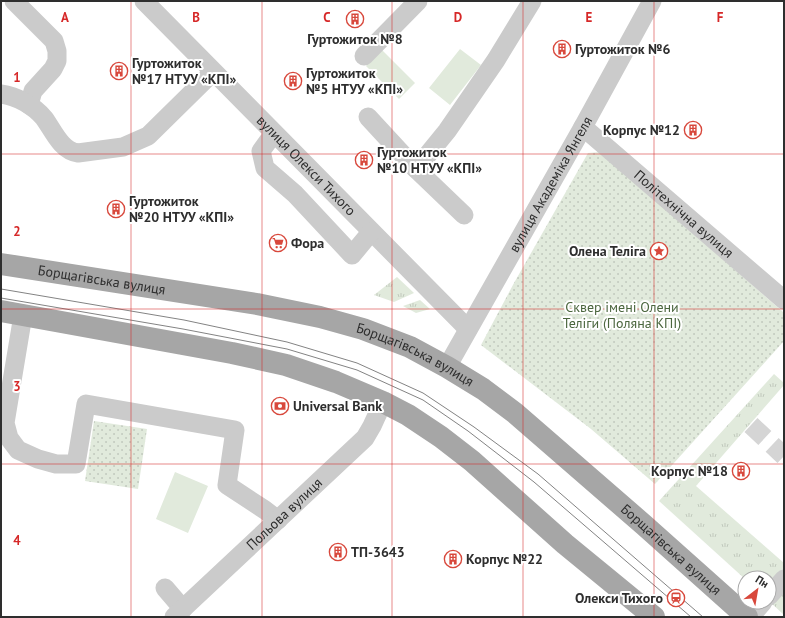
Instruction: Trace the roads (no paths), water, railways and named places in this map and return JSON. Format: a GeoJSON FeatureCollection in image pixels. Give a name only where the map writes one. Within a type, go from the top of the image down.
{"type":"FeatureCollection","features":[{"type":"Feature","properties":{"kind":"main road","name":"Борщагівська вулиця"},"geometry":{"type":"LineString","coordinates":[[1,264],[257,304],[320,317],[364,329],[410,347],[483,389],[515,413],[749,617]]}},
{"type":"Feature","properties":{"kind":"main road"},"geometry":{"type":"LineString","coordinates":[[1,311],[232,353],[286,365],[336,382],[383,402],[408,415],[441,437],[472,461],[565,544],[654,617]]}},
{"type":"Feature","properties":{"kind":"street"},"geometry":{"type":"LineString","coordinates":[[14,1],[54,41],[57,51],[57,61],[53,69],[33,91],[29,105]]}},
{"type":"Feature","properties":{"kind":"street","name":"вулиця Олекси Тихого"},"geometry":{"type":"LineString","coordinates":[[144,1],[468,329]]}},
{"type":"Feature","properties":{"kind":"street"},"geometry":{"type":"LineString","coordinates":[[364,56],[418,1]]}},
{"type":"Feature","properties":{"kind":"street"},"geometry":{"type":"LineString","coordinates":[[416,169],[447,131],[496,60],[532,1]]}},
{"type":"Feature","properties":{"kind":"street","name":"вулиця Академіка Янгеля"},"geometry":{"type":"LineString","coordinates":[[447,368],[583,127],[652,1]]}},
{"type":"Feature","properties":{"kind":"street"},"geometry":{"type":"LineString","coordinates":[[1,94],[29,105],[43,117],[65,147],[78,153],[123,147],[148,136],[213,72]]}},
{"type":"Feature","properties":{"kind":"street"},"geometry":{"type":"LineString","coordinates":[[368,117],[416,169],[464,215]]}},
{"type":"Feature","properties":{"kind":"street","name":"Політехнічна вулиця"},"geometry":{"type":"LineString","coordinates":[[583,127],[784,300]]}},
{"type":"Feature","properties":{"kind":"street"},"geometry":{"type":"LineString","coordinates":[[274,133],[261,150],[266,168],[295,194],[352,255],[371,232]]}},
{"type":"Feature","properties":{"kind":"street"},"geometry":{"type":"LineString","coordinates":[[23,315],[5,423],[9,438],[18,450],[38,459],[56,464],[76,464],[86,404],[236,430],[227,485],[278,520]]}},
{"type":"Feature","properties":{"kind":"street","name":"Польова вулиця"},"geometry":{"type":"LineString","coordinates":[[179,613],[365,438],[383,402]]}},
{"type":"Feature","properties":{"kind":"street"},"geometry":{"type":"LineString","coordinates":[[777,587],[784,579]]}},
{"type":"Feature","properties":{"kind":"street"},"geometry":{"type":"LineString","coordinates":[[165,588],[179,613]]}},
{"type":"Feature","properties":{"kind":"tunnel"},"geometry":{"type":"LineString","coordinates":[[751,425],[784,456]]}},
{"type":"Feature","properties":{"kind":"tram line"},"geometry":{"type":"LineString","coordinates":[[1,289],[184,320],[287,342],[357,363],[423,393],[474,427],[538,474],[703,617]]}},
{"type":"Feature","properties":{"kind":"tram line"},"geometry":{"type":"LineString","coordinates":[[1,298],[183,329],[287,349],[357,370],[423,400],[468,431],[534,482],[691,617]]}},
{"type":"Feature","properties":{"kind":"place","name":"Гуртожиток №8"},"geometry":{"type":"Point","coordinates":[355,19]}},
{"type":"Feature","properties":{"kind":"place","name":"Гуртожиток №6"},"geometry":{"type":"Point","coordinates":[562,49]}},
{"type":"Feature","properties":{"kind":"place","name":"Гуртожиток №17 НТУУ «КПІ»"},"geometry":{"type":"Point","coordinates":[119,71]}},
{"type":"Feature","properties":{"kind":"place","name":"Гуртожиток №5 НТУУ «КПІ»"},"geometry":{"type":"Point","coordinates":[293,81]}},
{"type":"Feature","properties":{"kind":"place","name":"Корпус №12"},"geometry":{"type":"Point","coordinates":[693,130]}},
{"type":"Feature","properties":{"kind":"place","name":"Гуртожиток №10 НТУУ «КПІ»"},"geometry":{"type":"Point","coordinates":[364,160]}},
{"type":"Feature","properties":{"kind":"place","name":"Гуртожиток №20 НТУУ «КПІ»"},"geometry":{"type":"Point","coordinates":[116,209]}},
{"type":"Feature","properties":{"kind":"place","name":"Фора"},"geometry":{"type":"Point","coordinates":[278,243]}},
{"type":"Feature","properties":{"kind":"place","name":"Олена Теліга"},"geometry":{"type":"Point","coordinates":[659,251]}},
{"type":"Feature","properties":{"kind":"place","name":"Universal Bank"},"geometry":{"type":"Point","coordinates":[280,406]}},
{"type":"Feature","properties":{"kind":"place","name":"Корпус №18"},"geometry":{"type":"Point","coordinates":[741,471]}},
{"type":"Feature","properties":{"kind":"place","name":"ТП-3643"},"geometry":{"type":"Point","coordinates":[338,552]}},
{"type":"Feature","properties":{"kind":"place","name":"Корпус №22"},"geometry":{"type":"Point","coordinates":[453,559]}},
{"type":"Feature","properties":{"kind":"place","name":"Олекси Тихого"},"geometry":{"type":"Point","coordinates":[676,598]}},
{"type":"Feature","properties":{"kind":"park label","name":"Сквер імені Олени Теліги (Поляна КПІ)"},"geometry":{"type":"Point","coordinates":[622,316]}}]}
